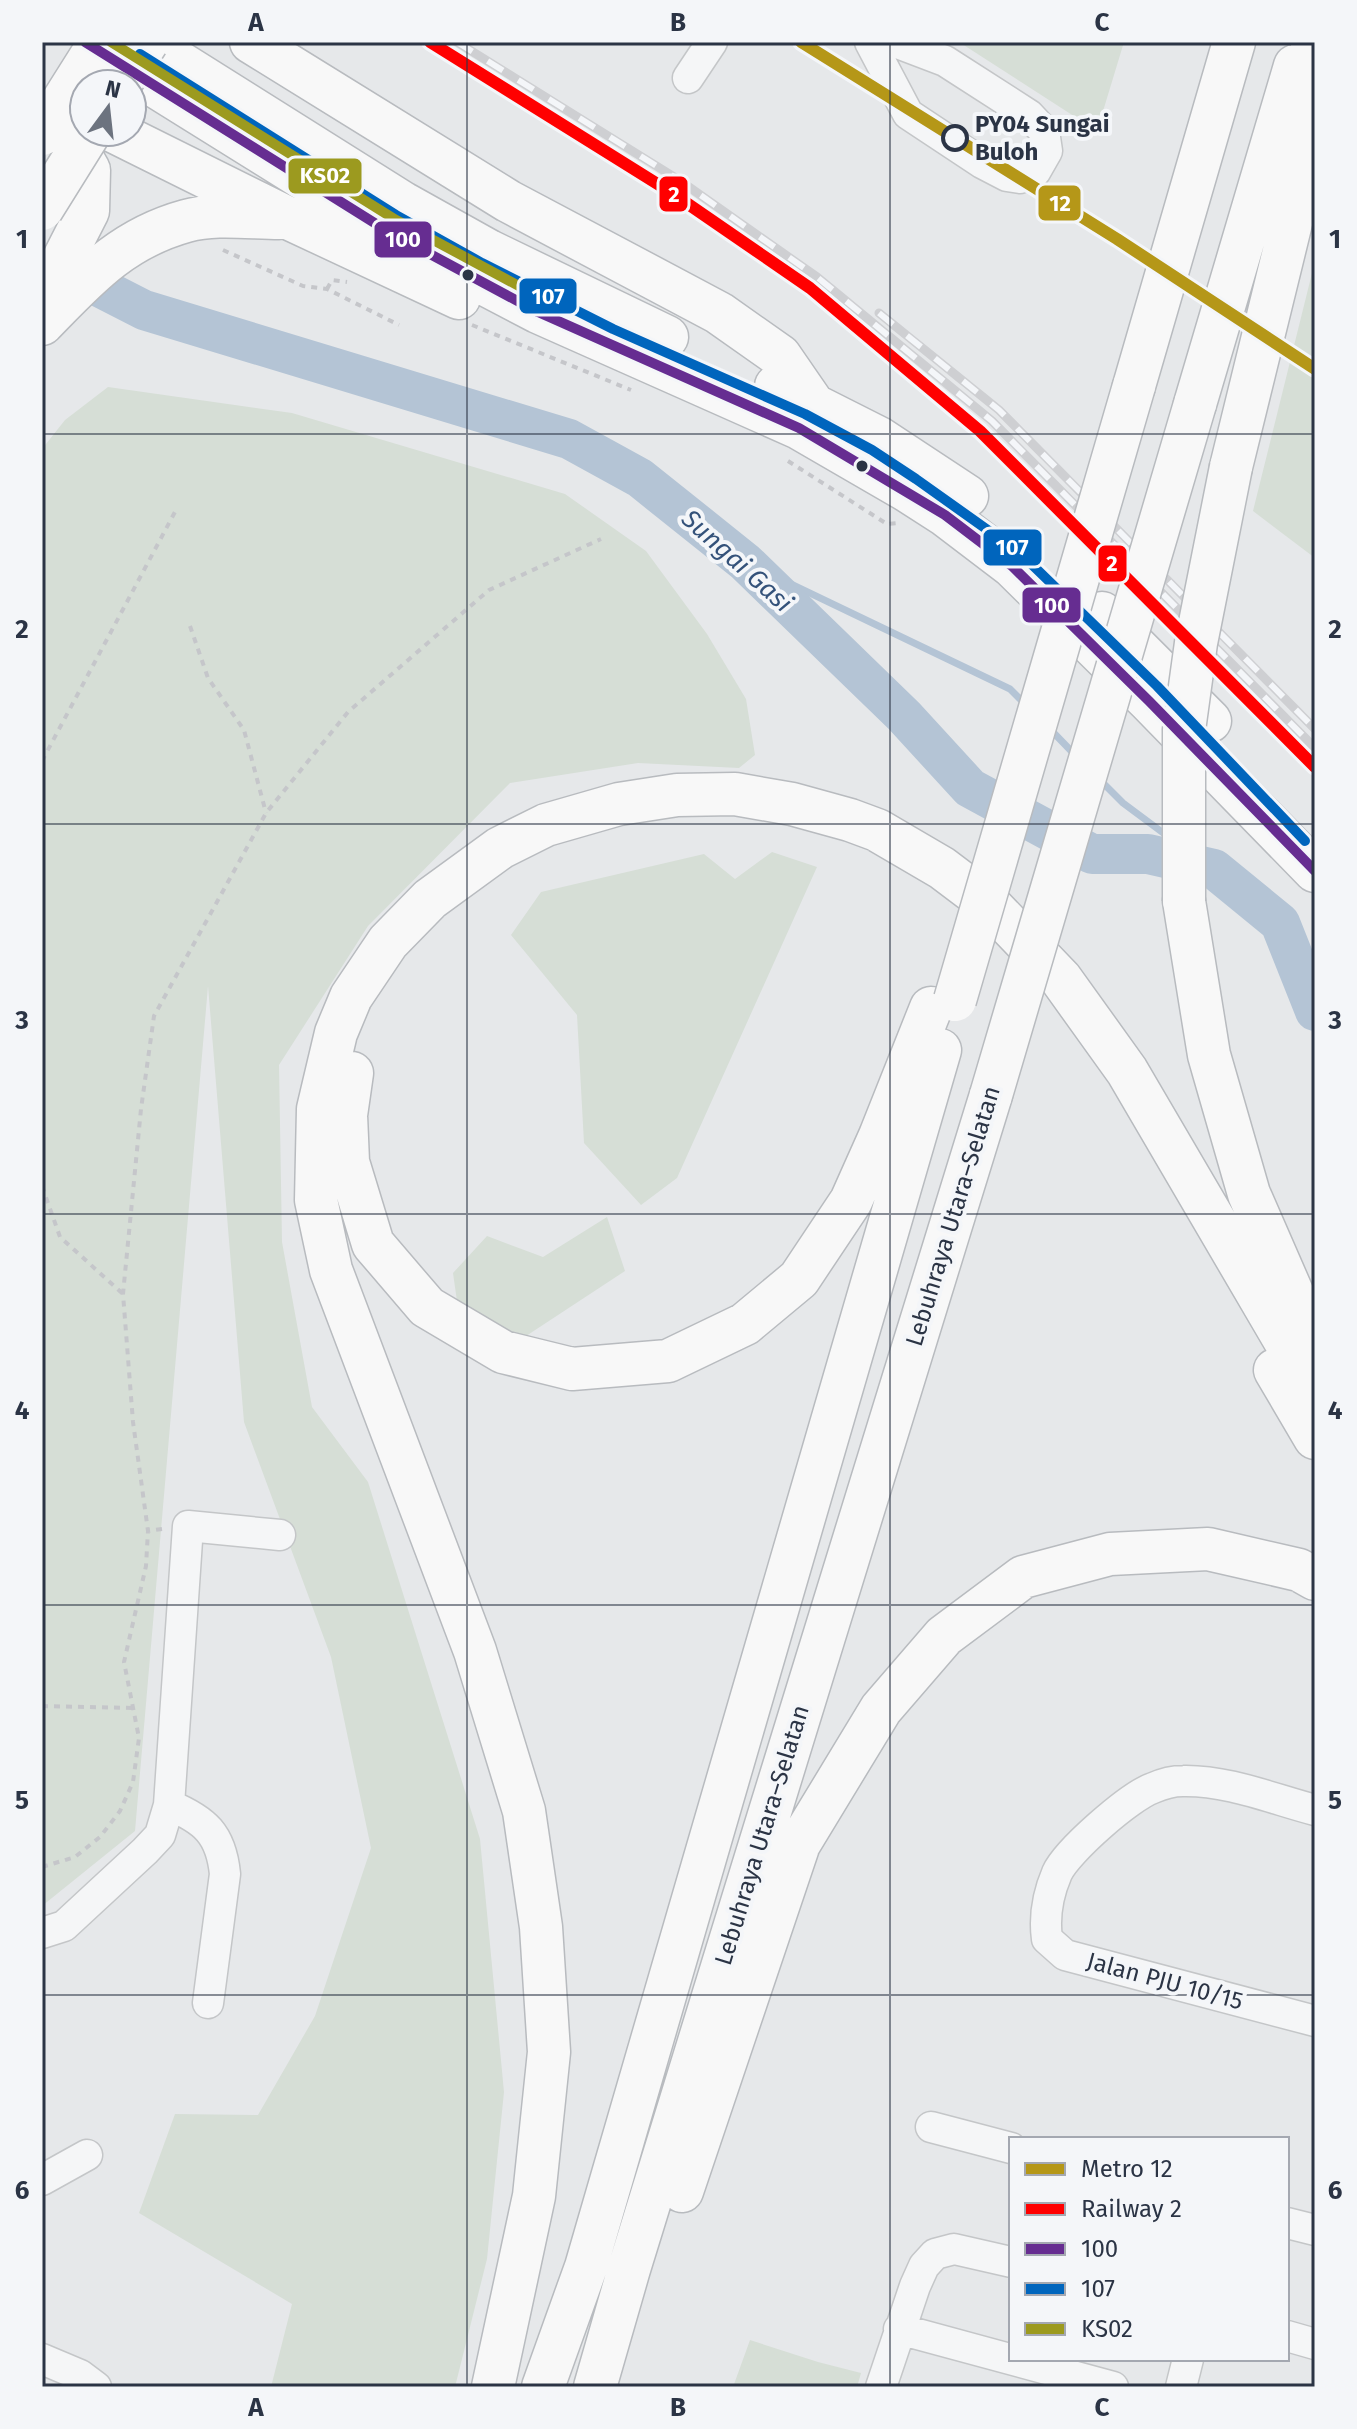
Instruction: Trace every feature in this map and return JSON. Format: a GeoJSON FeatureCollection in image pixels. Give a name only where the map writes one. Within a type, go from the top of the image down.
{"type":"FeatureCollection","features":[{"type":"Feature","properties":{"kind":"highway"},"geometry":{"type":"LineString","coordinates":[[85,42],[389,232],[538,312],[799,428],[945,515],[1012,566],[1315,871]]}},
{"type":"Feature","properties":{"kind":"highway"},"geometry":{"type":"LineString","coordinates":[[42,134],[100,42]]}},
{"type":"Feature","properties":{"kind":"highway"},"geometry":{"type":"LineString","coordinates":[[130,68],[147,42],[403,203],[489,251],[619,316],[811,401],[879,438],[1029,542],[1167,676],[1315,831]]}},
{"type":"Feature","properties":{"kind":"highway"},"geometry":{"type":"LineString","coordinates":[[251,42],[508,201],[719,313],[780,356],[811,401]]}},
{"type":"Feature","properties":{"kind":"highway","name":"Lebuhraya Utara–Selatan"},"geometry":{"type":"LineString","coordinates":[[543,2387],[586,2267],[943,1004],[999,848],[1234,42]]}},
{"type":"Feature","properties":{"kind":"highway","name":"Lebuhraya Utara–Selatan"},"geometry":{"type":"LineString","coordinates":[[595,2387],[991,1095],[1302,42]]}},
{"type":"Feature","properties":{"kind":"highway"},"geometry":{"type":"LineString","coordinates":[[1312,42],[1313,86],[1300,186],[1231,467],[1196,643],[1184,730],[1184,901],[1209,1055],[1249,1194],[1315,1345]]}},
{"type":"Feature","properties":{"kind":"highway"},"geometry":{"type":"LineString","coordinates":[[42,97],[68,109]]}},
{"type":"Feature","properties":{"kind":"highway"},"geometry":{"type":"LineString","coordinates":[[42,122],[72,140],[89,170],[86,252],[42,324]]}},
{"type":"Feature","properties":{"kind":"highway"},"geometry":{"type":"LineString","coordinates":[[42,209],[80,148]]}},
{"type":"Feature","properties":{"kind":"highway"},"geometry":{"type":"LineString","coordinates":[[147,148],[452,297],[538,312]]}},
{"type":"Feature","properties":{"kind":"highway"},"geometry":{"type":"LineString","coordinates":[[42,301],[86,252],[133,243],[187,220],[288,218]]}},
{"type":"Feature","properties":{"kind":"highway"},"geometry":{"type":"LineString","coordinates":[[493,2387],[534,2196],[549,2052],[541,1927],[524,1811],[475,1651],[331,1270],[316,1200],[318,1109],[336,1033],[351,997],[388,942],[430,899],[500,848],[546,825],[619,804],[677,795],[711,793],[749,796],[821,811],[877,830],[942,868],[987,902],[1061,979],[1127,1071],[1315,1392]]}},
{"type":"Feature","properties":{"kind":"highway"},"geometry":{"type":"LineString","coordinates":[[943,1004],[851,1201],[799,1279],[745,1324],[668,1361],[572,1369],[503,1352],[427,1307],[373,1244],[348,1162],[346,1115],[349,1086],[360,1046],[380,1003],[433,933],[479,894],[504,878],[574,845],[626,830],[681,822],[725,820],[776,827],[844,845],[874,857],[1001,938],[1057,1007],[1134,1126],[1315,1438]]}},
{"type":"Feature","properties":{"kind":"highway"},"geometry":{"type":"LineString","coordinates":[[629,2269],[669,2231],[799,1844],[881,1709],[944,1636],[1023,1577],[1110,1554],[1208,1549],[1299,1570],[1315,1579]]}},
{"type":"Feature","properties":{"kind":"street"},"geometry":{"type":"LineString","coordinates":[[688,78],[712,42]]}},
{"type":"Feature","properties":{"kind":"street"},"geometry":{"type":"LineString","coordinates":[[870,42],[908,114],[1007,176],[1020,178],[1035,172],[1047,151],[1044,131],[1029,115],[945,61],[895,42]]}},
{"type":"Feature","properties":{"kind":"street"},"geometry":{"type":"LineString","coordinates":[[42,1933],[64,1926],[160,1835],[169,1805],[188,1526],[280,1535]]}},
{"type":"Feature","properties":{"kind":"street","name":"Jalan PJU 10/15"},"geometry":{"type":"LineString","coordinates":[[1315,1810],[1212,1783],[1179,1781],[1150,1788],[1096,1829],[1057,1871],[1044,1918],[1047,1939],[1065,1955],[1315,2021]]}},
{"type":"Feature","properties":{"kind":"street"},"geometry":{"type":"LineString","coordinates":[[169,1805],[190,1813],[205,1825],[219,1842],[223,1856],[225,1874],[208,2003]]}},
{"type":"Feature","properties":{"kind":"street"},"geometry":{"type":"LineString","coordinates":[[931,2127],[1009,2147]]}},
{"type":"Feature","properties":{"kind":"street"},"geometry":{"type":"LineString","coordinates":[[42,2180],[87,2155]]}},
{"type":"Feature","properties":{"kind":"street"},"geometry":{"type":"LineString","coordinates":[[1289,2224],[1315,2230]]}},
{"type":"Feature","properties":{"kind":"street"},"geometry":{"type":"LineString","coordinates":[[881,2387],[899,2329],[924,2266],[935,2254],[954,2249],[1009,2262]]}},
{"type":"Feature","properties":{"kind":"street"},"geometry":{"type":"LineString","coordinates":[[899,2329],[1009,2359]]}},
{"type":"Feature","properties":{"kind":"street"},"geometry":{"type":"LineString","coordinates":[[1289,2337],[1315,2344]]}},
{"type":"Feature","properties":{"kind":"street"},"geometry":{"type":"LineString","coordinates":[[42,2359],[80,2375],[96,2387]]}},
{"type":"Feature","properties":{"kind":"street"},"geometry":{"type":"LineString","coordinates":[[1017,2361],[1113,2387]]}},
{"type":"Feature","properties":{"kind":"street"},"geometry":{"type":"LineString","coordinates":[[1181,2387],[1188,2361]]}},
{"type":"Feature","properties":{"kind":"path"},"geometry":{"type":"LineString","coordinates":[[187,220],[218,247],[303,286],[327,289],[399,325]]}},
{"type":"Feature","properties":{"kind":"path"},"geometry":{"type":"LineString","coordinates":[[327,289],[332,280],[347,282]]}},
{"type":"Feature","properties":{"kind":"path"},"geometry":{"type":"LineString","coordinates":[[462,321],[635,392]]}},
{"type":"Feature","properties":{"kind":"path"},"geometry":{"type":"LineString","coordinates":[[778,454],[887,524],[945,515]]}},
{"type":"Feature","properties":{"kind":"path"},"geometry":{"type":"LineString","coordinates":[[42,761],[176,510]]}},
{"type":"Feature","properties":{"kind":"path"},"geometry":{"type":"LineString","coordinates":[[42,1867],[75,1857],[100,1837],[120,1811],[133,1782],[139,1738],[124,1662],[146,1566],[148,1531],[133,1422],[123,1294],[141,1109],[154,1016],[266,813],[348,712],[489,590],[601,539]]}},
{"type":"Feature","properties":{"kind":"path"},"geometry":{"type":"LineString","coordinates":[[190,626],[208,678],[244,730],[266,813]]}},
{"type":"Feature","properties":{"kind":"path"},"geometry":{"type":"LineString","coordinates":[[42,1186],[60,1237],[123,1294]]}},
{"type":"Feature","properties":{"kind":"path"},"geometry":{"type":"LineString","coordinates":[[148,1531],[188,1526]]}},
{"type":"Feature","properties":{"kind":"path"},"geometry":{"type":"LineString","coordinates":[[42,1706],[133,1708]]}},
{"type":"Feature","properties":{"kind":"shaded area"},"geometry":{"type":"Polygon","coordinates":[[[959,42],[1124,42],[1097,131],[959,42]]]}},
{"type":"Feature","properties":{"kind":"shaded area"},"geometry":{"type":"Polygon","coordinates":[[[1315,261],[1315,558],[1253,511],[1315,261]]]}},
{"type":"Feature","properties":{"kind":"shaded area"},"geometry":{"type":"Polygon","coordinates":[[[108,387],[292,413],[565,494],[646,551],[707,634],[746,699],[755,755],[739,768],[638,763],[510,783],[368,926],[279,1065],[282,1242],[312,1407],[368,1482],[480,1839],[504,2092],[487,2259],[455,2387],[271,2387],[292,2304],[139,2213],[175,2114],[258,2115],[315,2016],[371,1848],[331,1657],[244,1422],[208,986],[135,1831],[42,1906],[42,449],[65,420],[108,387]]]}},
{"type":"Feature","properties":{"kind":"shaded area"},"geometry":{"type":"Polygon","coordinates":[[[772,852],[817,867],[677,1178],[641,1205],[584,1143],[577,1015],[511,935],[541,892],[704,854],[735,879],[772,852]]]}},
{"type":"Feature","properties":{"kind":"shaded area"},"geometry":{"type":"Polygon","coordinates":[[[607,1217],[625,1271],[520,1340],[457,1301],[453,1273],[487,1236],[543,1257],[607,1217]]]}},
{"type":"Feature","properties":{"kind":"shaded area"},"geometry":{"type":"Polygon","coordinates":[[[750,2340],[861,2373],[857,2387],[733,2387],[750,2340]]]}},
{"type":"Feature","properties":{"kind":"waterway","name":"Sungai Gasi"},"geometry":{"type":"LineString","coordinates":[[56,265],[144,310],[569,439],[640,478],[745,562],[904,716],[970,788],[1092,854],[1148,854],[1214,869],[1280,923],[1315,1011]]}},
{"type":"Feature","properties":{"kind":"waterway"},"geometry":{"type":"LineString","coordinates":[[745,562],[1010,689],[1026,705]]}},
{"type":"Feature","properties":{"kind":"waterway"},"geometry":{"type":"LineString","coordinates":[[1049,728],[1077,757]]}},
{"type":"Feature","properties":{"kind":"waterway"},"geometry":{"type":"LineString","coordinates":[[1100,780],[1123,803],[1170,838]]}},
{"type":"Feature","properties":{"kind":"waterway","name":"Sungai Gasi"},"geometry":{"type":"LineString","coordinates":[[1200,859],[1214,869]]}},
{"type":"Feature","properties":{"kind":"railway"},"geometry":{"type":"LineString","coordinates":[[457,42],[679,180],[817,277],[992,421],[1315,748]]}},
{"type":"Feature","properties":{"kind":"railway"},"geometry":{"type":"LineString","coordinates":[[879,313],[999,410],[1315,729]]}},
{"type":"Feature","properties":{"kind":"metro line","name":"12"},"geometry":{"type":"LineString","coordinates":[[801,42],[1117,239],[1315,369]]}},
{"type":"Feature","properties":{"kind":"rail line","name":"2"},"geometry":{"type":"LineString","coordinates":[[430,42],[672,193],[810,288],[980,431],[1315,767]]}},
{"type":"Feature","properties":{"kind":"transit line","name":"100"},"geometry":{"type":"LineString","coordinates":[[85,42],[389,232],[538,312],[799,428],[945,515],[1012,566],[1315,871]]}},
{"type":"Feature","properties":{"kind":"transit line","name":"KS02"},"geometry":{"type":"LineString","coordinates":[[111,42],[396,220],[545,300]]}},
{"type":"Feature","properties":{"kind":"transit line","name":"107"},"geometry":{"type":"LineString","coordinates":[[140,54],[396,215],[482,263],[613,329],[805,414],[872,450],[916,479],[1020,553],[1157,686],[1305,841]]}},
{"type":"Feature","properties":{"kind":"place","name":"PY04 Sungai Buloh"},"geometry":{"type":"Point","coordinates":[955,138]}}]}
